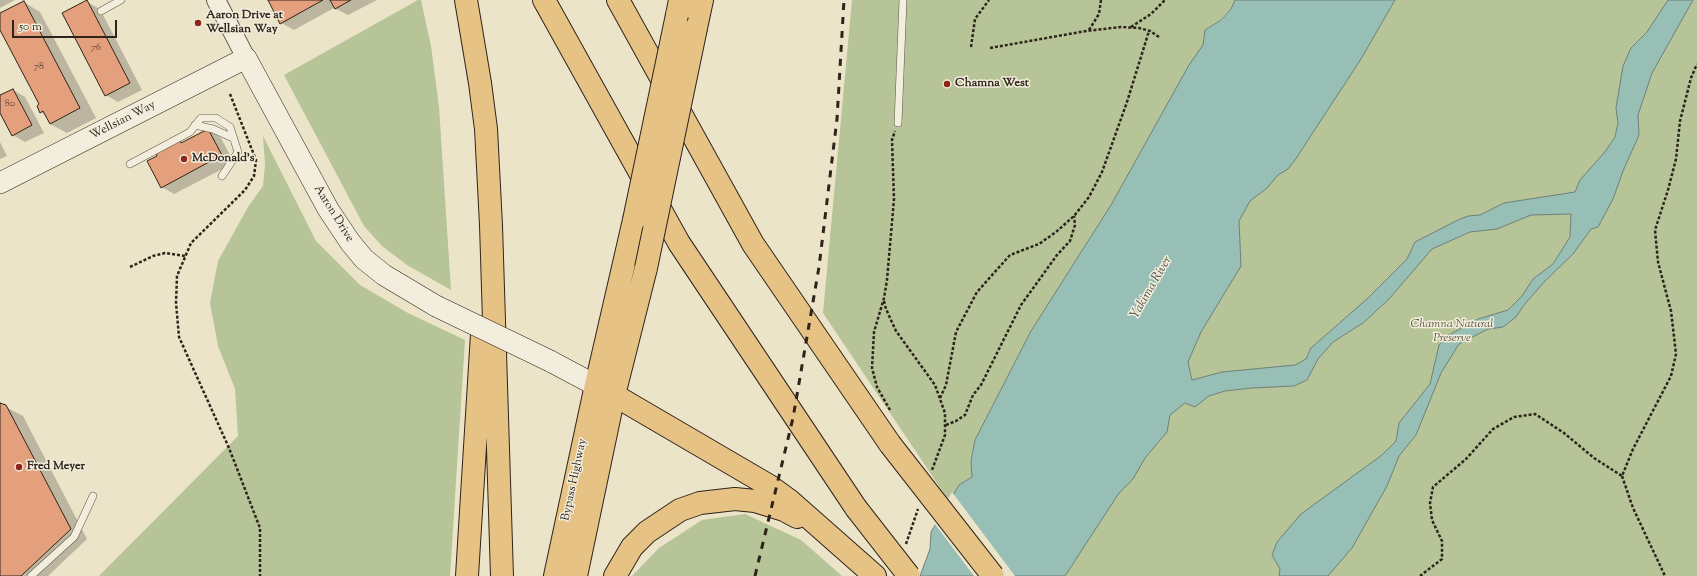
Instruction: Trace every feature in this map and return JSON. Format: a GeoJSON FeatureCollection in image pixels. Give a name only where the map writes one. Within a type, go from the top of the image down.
{"type":"FeatureCollection","features":[{"type":"Feature","properties":{"kind":"highway"},"geometry":{"type":"LineString","coordinates":[[466,0],[486,129],[491,226],[502,576]]}},
{"type":"Feature","properties":{"kind":"highway"},"geometry":{"type":"LineString","coordinates":[[544,0],[679,243],[856,508],[908,576]]}},
{"type":"Feature","properties":{"kind":"highway"},"geometry":{"type":"LineString","coordinates":[[618,0],[754,244],[890,444],[993,576]]}},
{"type":"Feature","properties":{"kind":"highway"},"geometry":{"type":"LineString","coordinates":[[702,0],[605,390],[764,481],[790,501],[875,576]]}},
{"type":"Feature","properties":{"kind":"highway"},"geometry":{"type":"LineString","coordinates":[[635,266],[678,7]]}},
{"type":"Feature","properties":{"kind":"highway"},"geometry":{"type":"LineString","coordinates":[[467,576],[480,364],[491,226]]}},
{"type":"Feature","properties":{"kind":"highway","name":"Bypass Highway"},"geometry":{"type":"LineString","coordinates":[[555,576],[605,390]]}},
{"type":"Feature","properties":{"kind":"highway","name":"Bypass Highway"},"geometry":{"type":"LineString","coordinates":[[576,576],[605,390]]}},
{"type":"Feature","properties":{"kind":"highway"},"geometry":{"type":"LineString","coordinates":[[615,576],[632,547],[648,532],[680,510],[700,503],[735,499],[755,501],[784,510],[825,531]]}},
{"type":"Feature","properties":{"kind":"main road","name":"Wellsian Way"},"geometry":{"type":"LineString","coordinates":[[0,183],[246,58]]}},
{"type":"Feature","properties":{"kind":"main road","name":"Aaron Drive"},"geometry":{"type":"LineString","coordinates":[[246,58],[328,209],[350,242],[364,259],[384,275],[436,306],[550,361],[605,390]]}},
{"type":"Feature","properties":{"kind":"street","name":"Aaron Drive"},"geometry":{"type":"LineString","coordinates":[[216,0],[246,58]]}},
{"type":"Feature","properties":{"kind":"lane"},"geometry":{"type":"LineString","coordinates":[[100,11],[121,0]]}},
{"type":"Feature","properties":{"kind":"lane"},"geometry":{"type":"LineString","coordinates":[[898,123],[903,0]]}},
{"type":"Feature","properties":{"kind":"lane"},"geometry":{"type":"LineString","coordinates":[[130,164],[190,132],[201,118],[216,118],[230,127],[238,152],[222,176]]}},
{"type":"Feature","properties":{"kind":"lane"},"geometry":{"type":"LineString","coordinates":[[195,125],[213,129],[233,138]]}},
{"type":"Feature","properties":{"kind":"lane"},"geometry":{"type":"LineString","coordinates":[[31,576],[74,536],[93,496]]}},
{"type":"Feature","properties":{"kind":"path"},"geometry":{"type":"LineString","coordinates":[[971,47],[975,19],[989,0]]}},
{"type":"Feature","properties":{"kind":"path"},"geometry":{"type":"LineString","coordinates":[[1089,31],[1099,14],[1101,0]]}},
{"type":"Feature","properties":{"kind":"path"},"geometry":{"type":"LineString","coordinates":[[1131,28],[1151,14],[1165,0]]}},
{"type":"Feature","properties":{"kind":"path"},"geometry":{"type":"LineString","coordinates":[[990,48],[1089,31],[1131,28],[1149,31],[1159,37]]}},
{"type":"Feature","properties":{"kind":"path"},"geometry":{"type":"LineString","coordinates":[[940,398],[946,385],[956,332],[977,292],[1010,255],[1039,244],[1056,232],[1074,216],[1090,197],[1102,172],[1127,102],[1149,31]]}},
{"type":"Feature","properties":{"kind":"path"},"geometry":{"type":"LineString","coordinates":[[1622,476],[1633,449],[1671,376],[1676,354],[1671,311],[1658,262],[1655,230],[1668,190],[1676,158],[1680,121],[1691,78],[1697,64]]}},
{"type":"Feature","properties":{"kind":"path"},"geometry":{"type":"LineString","coordinates":[[891,411],[877,387],[872,368],[874,332],[884,298],[894,192],[892,140],[898,123]]}},
{"type":"Feature","properties":{"kind":"path"},"geometry":{"type":"LineString","coordinates":[[946,425],[956,422],[965,415],[973,394],[981,385],[1022,305],[1057,255],[1070,241],[1075,225],[1074,216]]}},
{"type":"Feature","properties":{"kind":"path"},"geometry":{"type":"LineString","coordinates":[[130,268],[153,256],[165,254],[185,256],[177,276],[176,303],[179,337],[229,448],[260,528],[260,576]]}},
{"type":"Feature","properties":{"kind":"path"},"geometry":{"type":"LineString","coordinates":[[884,298],[886,309],[896,331],[926,373],[940,398],[945,413],[945,435],[930,476]]}},
{"type":"Feature","properties":{"kind":"path"},"geometry":{"type":"LineString","coordinates":[[1420,576],[1442,560],[1442,541],[1432,520],[1430,503],[1433,488],[1466,459],[1493,430],[1514,417],[1535,414],[1564,433],[1594,458],[1622,476],[1633,508],[1665,576]]}},
{"type":"Feature","properties":{"kind":"path"},"geometry":{"type":"LineString","coordinates":[[905,548],[920,504]]}},
{"type":"Feature","properties":{"kind":"green space"},"geometry":{"type":"Polygon","coordinates":[[[418,0],[421,0],[431,46],[439,107],[451,290],[407,265],[382,246],[364,226],[284,75],[418,0]]]}},
{"type":"Feature","properties":{"kind":"green space"},"geometry":{"type":"Polygon","coordinates":[[[852,0],[1235,0],[1231,9],[1220,20],[1205,30],[1203,45],[1111,205],[1031,331],[975,440],[971,461],[972,477],[959,485],[949,501],[823,313],[852,0]]]}},
{"type":"Feature","properties":{"kind":"green space","name":"Chamna Natural Preserve"},"geometry":{"type":"Polygon","coordinates":[[[1375,0],[1697,0],[1697,576],[1045,576],[1221,241],[1375,0]]]}},
{"type":"Feature","properties":{"kind":"green space"},"geometry":{"type":"Polygon","coordinates":[[[263,136],[316,241],[360,285],[408,313],[465,340],[450,576],[99,576],[238,436],[235,389],[218,346],[210,303],[218,261],[248,207],[263,186],[265,164],[263,136]]]}},
{"type":"Feature","properties":{"kind":"green space"},"geometry":{"type":"Polygon","coordinates":[[[745,514],[801,540],[842,576],[632,576],[659,548],[702,520],[745,514]]]}},
{"type":"Feature","properties":{"kind":"water","name":"Yakima River"},"geometry":{"type":"Polygon","coordinates":[[[1235,0],[1395,0],[1361,59],[1295,160],[1288,169],[1278,175],[1267,188],[1250,201],[1239,221],[1241,266],[1201,332],[1188,362],[1192,380],[1222,372],[1295,365],[1306,359],[1311,348],[1368,298],[1407,259],[1415,242],[1458,220],[1468,216],[1480,215],[1504,203],[1575,192],[1580,180],[1604,153],[1615,137],[1618,123],[1616,108],[1623,66],[1631,48],[1647,32],[1668,0],[1693,0],[1652,73],[1638,115],[1639,135],[1623,171],[1613,199],[1598,227],[1591,229],[1573,254],[1545,281],[1524,305],[1516,317],[1503,327],[1488,329],[1459,344],[1441,373],[1416,435],[1399,456],[1387,486],[1352,548],[1328,576],[1279,576],[1280,569],[1272,555],[1277,542],[1301,514],[1382,455],[1396,441],[1399,423],[1430,384],[1439,345],[1447,336],[1478,319],[1508,310],[1522,296],[1533,279],[1553,264],[1570,237],[1571,214],[1531,215],[1497,229],[1470,232],[1432,249],[1389,299],[1363,323],[1333,342],[1318,359],[1307,380],[1294,386],[1225,391],[1209,396],[1195,407],[1185,403],[1170,415],[1167,432],[1145,458],[1133,479],[1119,493],[1065,576],[920,576],[930,549],[931,532],[959,485],[972,477],[971,461],[975,440],[1031,331],[1111,205],[1189,65],[1203,45],[1205,30],[1221,20],[1231,9],[1235,0]]]}},
{"type":"Feature","properties":{"kind":"pier"},"geometry":{"type":"Polygon","coordinates":[[[952,492],[1015,576],[974,576],[934,523],[952,492]]]}},
{"type":"Feature","properties":{"kind":"building"},"geometry":{"type":"Polygon","coordinates":[[[87,0],[130,83],[105,96],[62,13],[87,0]]]}},
{"type":"Feature","properties":{"kind":"building"},"geometry":{"type":"Polygon","coordinates":[[[268,0],[323,0],[280,24],[268,0]]]}},
{"type":"Feature","properties":{"kind":"building"},"geometry":{"type":"Polygon","coordinates":[[[330,0],[351,0],[335,9],[330,0]]]}},
{"type":"Feature","properties":{"kind":"building"},"geometry":{"type":"Polygon","coordinates":[[[24,1],[80,108],[50,124],[43,111],[40,113],[37,106],[39,104],[0,30],[0,13],[24,1]]]}},
{"type":"Feature","properties":{"kind":"building"},"geometry":{"type":"Polygon","coordinates":[[[13,89],[32,125],[12,136],[0,113],[0,95],[13,89]]]}},
{"type":"Feature","properties":{"kind":"building","name":"McDonald's"},"geometry":{"type":"Polygon","coordinates":[[[208,129],[222,155],[161,188],[147,161],[157,156],[156,152],[179,140],[181,143],[208,129]]]}},
{"type":"Feature","properties":{"kind":"building","name":"Fred Meyer"},"geometry":{"type":"Polygon","coordinates":[[[0,403],[6,405],[71,529],[21,576],[0,576],[0,403]]]}},
{"type":"Feature","properties":{"kind":"railway"},"geometry":{"type":"LineString","coordinates":[[755,576],[793,418],[819,267],[837,119],[844,0]]}},
{"type":"Feature","properties":{"kind":"place","name":"Aaron Drive at Wellsian Way"},"geometry":{"type":"Point","coordinates":[198,23]}},
{"type":"Feature","properties":{"kind":"place","name":"Chamna West"},"geometry":{"type":"Point","coordinates":[947,84]}},
{"type":"Feature","properties":{"kind":"place","name":"McDonald's"},"geometry":{"type":"Point","coordinates":[184,159]}},
{"type":"Feature","properties":{"kind":"place","name":"Fred Meyer"},"geometry":{"type":"Point","coordinates":[19,467]}}]}
